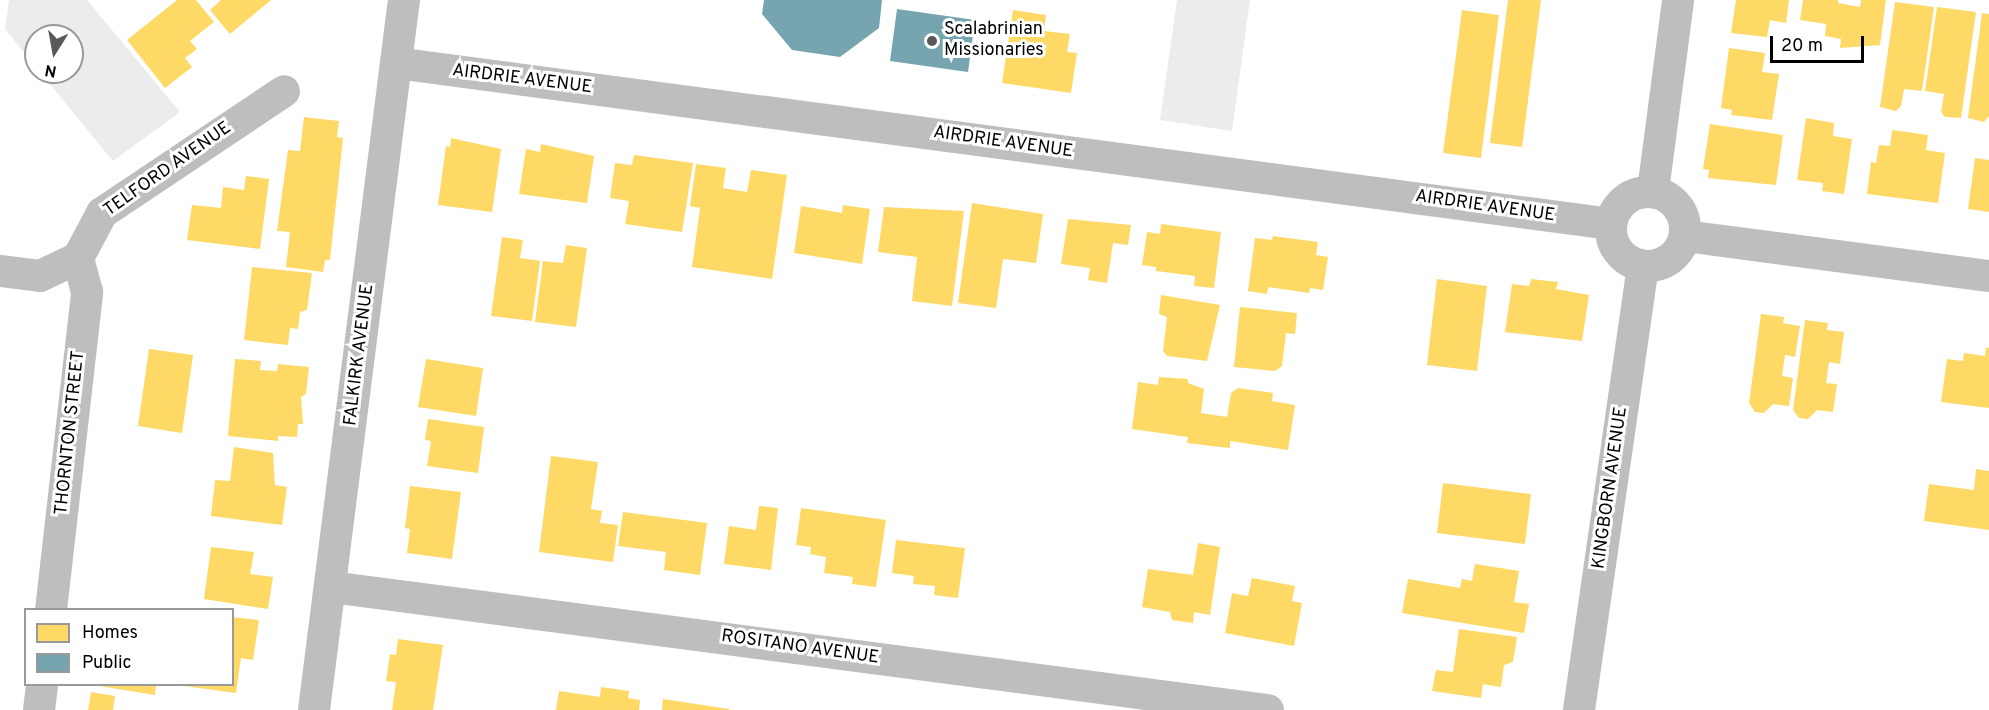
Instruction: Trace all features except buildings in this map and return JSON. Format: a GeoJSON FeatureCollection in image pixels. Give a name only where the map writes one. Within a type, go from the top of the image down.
{"type":"FeatureCollection","features":[{"type":"Feature","properties":{"kind":"street","name":"FALKIRK AVENUE"},"geometry":{"type":"LineString","coordinates":[[314,710],[404,0]]}},
{"type":"Feature","properties":{"kind":"street"},"geometry":{"type":"LineString","coordinates":[[1653,191],[1678,0]]}},
{"type":"Feature","properties":{"kind":"street","name":"AIRDRIE AVENUE"},"geometry":{"type":"LineString","coordinates":[[396,63],[1610,224]]}},
{"type":"Feature","properties":{"kind":"street","name":"TELFORD AVENUE"},"geometry":{"type":"LineString","coordinates":[[78,258],[102,213],[284,91]]}},
{"type":"Feature","properties":{"kind":"street"},"geometry":{"type":"LineString","coordinates":[[1653,191],[1666,196],[1679,208],[1685,236],[1678,251],[1668,261],[1643,266],[1627,261],[1616,250],[1610,224],[1618,206],[1627,197],[1653,191]]}},
{"type":"Feature","properties":{"kind":"street"},"geometry":{"type":"LineString","coordinates":[[1685,236],[1989,276]]}},
{"type":"Feature","properties":{"kind":"street"},"geometry":{"type":"LineString","coordinates":[[0,271],[40,276],[78,258]]}},
{"type":"Feature","properties":{"kind":"street","name":"THORNTON STREET"},"geometry":{"type":"LineString","coordinates":[[51,608],[87,292],[78,258]]}},
{"type":"Feature","properties":{"kind":"street","name":"KINGBORN AVENUE"},"geometry":{"type":"LineString","coordinates":[[1579,710],[1643,266]]}},
{"type":"Feature","properties":{"kind":"street","name":"ROSITANO AVENUE"},"geometry":{"type":"LineString","coordinates":[[331,587],[1268,710]]}},
{"type":"Feature","properties":{"kind":"street"},"geometry":{"type":"LineString","coordinates":[[39,710],[42,686]]}},
{"type":"Feature","properties":{"kind":"shaded area"},"geometry":{"type":"Polygon","coordinates":[[[9,0],[87,0],[180,112],[113,161],[50,84],[84,84],[84,24],[24,24],[24,52],[5,29],[9,0]]]}},
{"type":"Feature","properties":{"kind":"shaded area"},"geometry":{"type":"Polygon","coordinates":[[[1177,0],[1250,0],[1232,131],[1160,120],[1177,0]]]}},
{"type":"Feature","properties":{"kind":"place","name":"Scalabrinian Missionaries"},"geometry":{"type":"Point","coordinates":[932,41]}}]}
